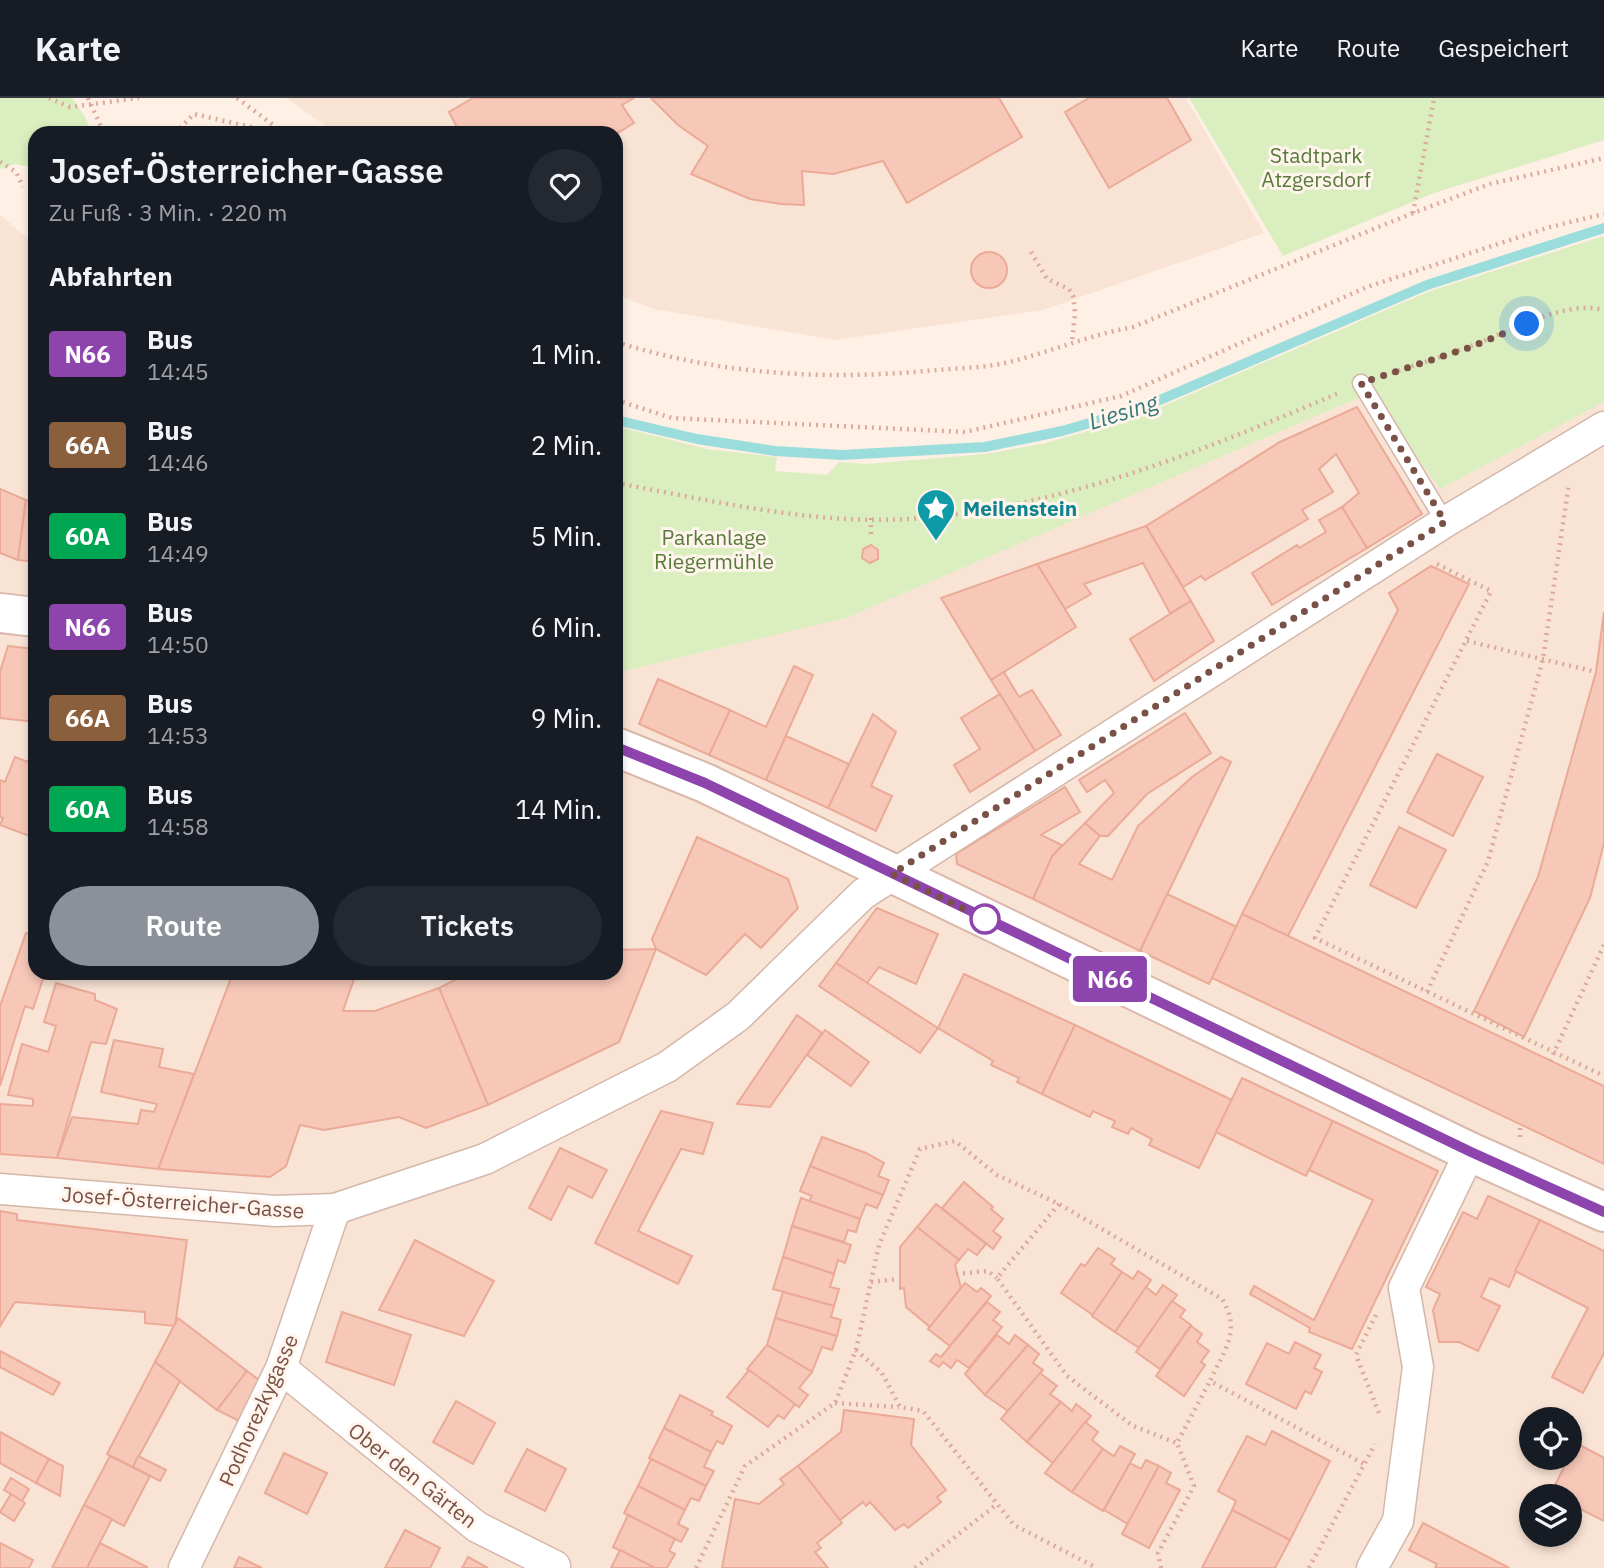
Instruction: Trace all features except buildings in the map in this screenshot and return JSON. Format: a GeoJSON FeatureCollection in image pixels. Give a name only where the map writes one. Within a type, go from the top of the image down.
{"type":"FeatureCollection","features":[{"type":"Feature","properties":{"kind":"main road"},"geometry":{"type":"LineString","coordinates":[[0,613],[28,616]]}},
{"type":"Feature","properties":{"kind":"main road"},"geometry":{"type":"LineString","coordinates":[[623,750],[705,783],[1471,1152],[1604,1212]]}},
{"type":"Feature","properties":{"kind":"street","name":"Josef-Österreicher-Gasse"},"geometry":{"type":"LineString","coordinates":[[0,1189],[275,1211],[335,1209],[485,1159],[667,1067],[738,1016],[863,894],[892,874],[1445,522],[1604,427]]}},
{"type":"Feature","properties":{"kind":"street"},"geometry":{"type":"LineString","coordinates":[[1372,1568],[1398,1521],[1418,1367],[1404,1288],[1471,1152]]}},
{"type":"Feature","properties":{"kind":"street","name":"Podhorezkygasse"},"geometry":{"type":"LineString","coordinates":[[184,1568],[281,1368],[335,1209]]}},
{"type":"Feature","properties":{"kind":"street","name":"Ober den Gärten"},"geometry":{"type":"LineString","coordinates":[[281,1368],[477,1527],[555,1566]]}},
{"type":"Feature","properties":{"kind":"lane"},"geometry":{"type":"LineString","coordinates":[[1361,383],[1445,522]]}},
{"type":"Feature","properties":{"kind":"path"},"geometry":{"type":"LineString","coordinates":[[49,98],[70,107],[139,98]]}},
{"type":"Feature","properties":{"kind":"path"},"geometry":{"type":"LineString","coordinates":[[88,98],[101,126]]}},
{"type":"Feature","properties":{"kind":"path"},"geometry":{"type":"LineString","coordinates":[[237,98],[275,126]]}},
{"type":"Feature","properties":{"kind":"path"},"geometry":{"type":"LineString","coordinates":[[1413,212],[1434,98]]}},
{"type":"Feature","properties":{"kind":"path"},"geometry":{"type":"LineString","coordinates":[[182,126],[194,114],[246,126]]}},
{"type":"Feature","properties":{"kind":"path"},"geometry":{"type":"LineString","coordinates":[[623,344],[670,359],[737,371],[806,375],[897,374],[1004,363],[1133,327],[1413,212],[1490,184],[1604,158]]}},
{"type":"Feature","properties":{"kind":"path"},"geometry":{"type":"LineString","coordinates":[[0,162],[16,172],[23,187]]}},
{"type":"Feature","properties":{"kind":"path"},"geometry":{"type":"LineString","coordinates":[[623,402],[672,418],[965,432],[1121,396],[1367,287],[1550,227],[1604,214]]}},
{"type":"Feature","properties":{"kind":"path"},"geometry":{"type":"LineString","coordinates":[[1031,252],[1047,279],[1069,289],[1073,296],[1075,313],[1072,342]]}},
{"type":"Feature","properties":{"kind":"path"},"geometry":{"type":"LineString","coordinates":[[623,484],[735,505],[809,515],[919,518],[1009,506],[1080,488],[1207,446],[1361,383],[1468,348],[1547,316],[1579,309],[1604,310]]}},
{"type":"Feature","properties":{"kind":"path"},"geometry":{"type":"LineString","coordinates":[[1427,992],[1488,862],[1543,659],[1575,444]]}},
{"type":"Feature","properties":{"kind":"path"},"geometry":{"type":"LineString","coordinates":[[871,518],[871,538]]}},
{"type":"Feature","properties":{"kind":"path"},"geometry":{"type":"LineString","coordinates":[[1405,548],[1491,591],[1315,938],[1604,1076]]}},
{"type":"Feature","properties":{"kind":"path"},"geometry":{"type":"LineString","coordinates":[[1467,641],[1596,672]]}},
{"type":"Feature","properties":{"kind":"path"},"geometry":{"type":"LineString","coordinates":[[1550,1061],[1604,945]]}},
{"type":"Feature","properties":{"kind":"path"},"geometry":{"type":"LineString","coordinates":[[696,1568],[745,1466],[835,1403],[856,1350],[879,1245],[920,1149],[955,1141],[997,1175],[1059,1204],[1222,1299],[1231,1314],[1233,1328],[1210,1381],[1177,1443]]}},
{"type":"Feature","properties":{"kind":"path"},"geometry":{"type":"LineString","coordinates":[[997,1278],[1059,1204]]}},
{"type":"Feature","properties":{"kind":"path"},"geometry":{"type":"LineString","coordinates":[[956,1274],[988,1271],[997,1278],[1067,1376],[1133,1426],[1177,1443],[1194,1486],[1158,1553],[1161,1568]]}},
{"type":"Feature","properties":{"kind":"path"},"geometry":{"type":"LineString","coordinates":[[871,1282],[898,1279]]}},
{"type":"Feature","properties":{"kind":"path"},"geometry":{"type":"LineString","coordinates":[[1383,1424],[1356,1355],[1388,1292],[1404,1288]]}},
{"type":"Feature","properties":{"kind":"path"},"geometry":{"type":"LineString","coordinates":[[856,1350],[882,1373],[900,1407]]}},
{"type":"Feature","properties":{"kind":"path"},"geometry":{"type":"LineString","coordinates":[[1210,1381],[1366,1465]]}},
{"type":"Feature","properties":{"kind":"path"},"geometry":{"type":"LineString","coordinates":[[835,1403],[923,1411],[1014,1525],[1097,1568]]}},
{"type":"Feature","properties":{"kind":"path"},"geometry":{"type":"LineString","coordinates":[[1309,1568],[1366,1465],[1379,1434]]}},
{"type":"Feature","properties":{"kind":"path"},"geometry":{"type":"LineString","coordinates":[[915,1568],[996,1504]]}},
{"type":"Feature","properties":{"kind":"shaded area"},"geometry":{"type":"Polygon","coordinates":[[[286,98],[1186,98],[1264,233],[1043,310],[835,340],[654,309],[623,298],[623,126],[326,126],[286,98]]]}},
{"type":"Feature","properties":{"kind":"shaded area"},"geometry":{"type":"Polygon","coordinates":[[[0,215],[28,238],[28,980],[623,980],[623,671],[846,618],[1370,393],[1440,489],[1604,402],[1604,1568],[0,1568],[0,215]]]}},
{"type":"Feature","properties":{"kind":"green space"},"geometry":{"type":"Polygon","coordinates":[[[0,98],[72,98],[89,126],[28,126],[28,167],[15,164],[0,169],[0,98]]]}},
{"type":"Feature","properties":{"kind":"green space","name":"Stadtpark Atzgersdorf"},"geometry":{"type":"Polygon","coordinates":[[[1189,98],[1604,98],[1604,140],[1434,193],[1283,256],[1189,98]]]}},
{"type":"Feature","properties":{"kind":"green space","name":"Parkanlage Riegermühle"},"geometry":{"type":"Polygon","coordinates":[[[1604,236],[1604,402],[1440,489],[1370,393],[846,618],[623,671],[623,428],[707,449],[777,457],[775,471],[827,475],[839,462],[867,464],[985,454],[1046,443],[1140,416],[1430,291],[1604,236]]]}},
{"type":"Feature","properties":{"kind":"waterway","name":"Liesing"},"geometry":{"type":"LineString","coordinates":[[623,422],[697,439],[775,451],[842,455],[985,447],[1062,431],[1139,409],[1427,285],[1604,228]]}},
{"type":"Feature","properties":{"kind":"bus line","name":"N66"},"geometry":{"type":"LineString","coordinates":[[623,750],[705,783],[1471,1152],[1604,1212]]}},
{"type":"Feature","properties":{"kind":"place","name":"Meilenstein"},"geometry":{"type":"Point","coordinates":[936,542]}},
{"type":"Feature","properties":{"kind":"route"},"geometry":{"type":"LineString","coordinates":[[985,919],[892,874],[1445,522],[1361,383],[1468,348],[1527,324]]}}]}
